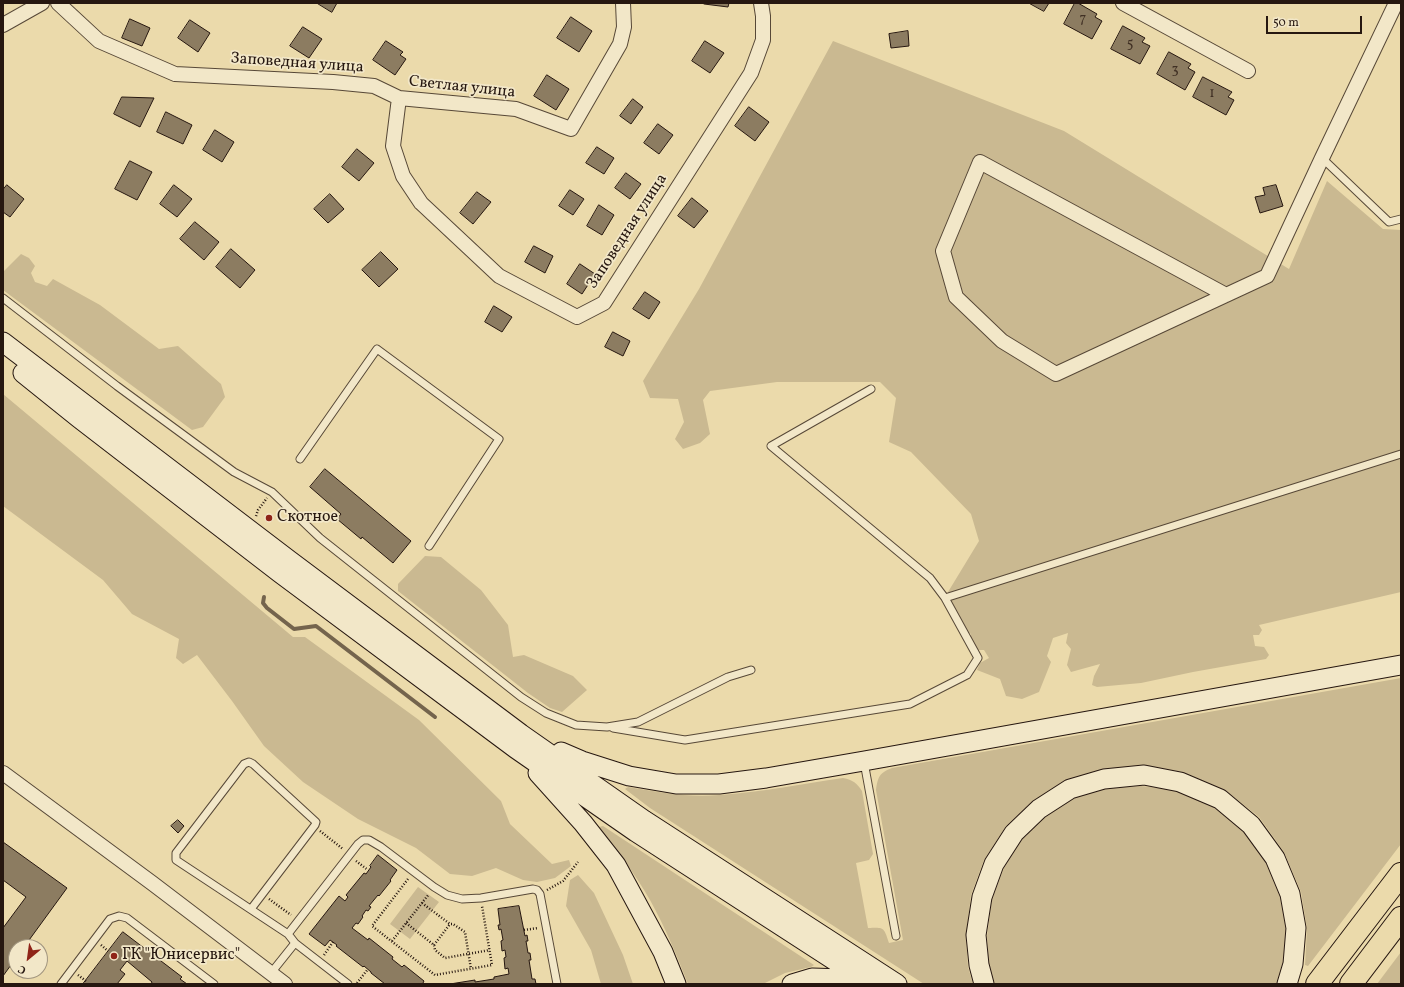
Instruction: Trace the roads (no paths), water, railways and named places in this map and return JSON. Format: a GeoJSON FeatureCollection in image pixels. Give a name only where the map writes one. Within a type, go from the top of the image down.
{"type":"FeatureCollection","features":[{"type":"Feature","properties":{"kind":"highway"},"geometry":{"type":"LineString","coordinates":[[1317,984],[1401,874]]}},
{"type":"Feature","properties":{"kind":"highway"},"geometry":{"type":"LineString","coordinates":[[1351,984],[1401,918]]}},
{"type":"Feature","properties":{"kind":"main road"},"geometry":{"type":"LineString","coordinates":[[3,342],[296,565],[518,741],[636,832],[872,984]]}},
{"type":"Feature","properties":{"kind":"main road"},"geometry":{"type":"LineString","coordinates":[[3,357],[78,418],[280,573],[518,741],[644,820],[897,984]]}},
{"type":"Feature","properties":{"kind":"main road"},"geometry":{"type":"LineString","coordinates":[[518,741],[622,774],[676,784],[719,784],[864,761],[1401,665]]}},
{"type":"Feature","properties":{"kind":"main road"},"geometry":{"type":"LineString","coordinates":[[518,741],[616,865],[663,952],[676,984]]}},
{"type":"Feature","properties":{"kind":"main road"},"geometry":{"type":"LineString","coordinates":[[984,984],[979,965],[976,935],[982,897],[994,864],[1014,833],[1039,809],[1070,789],[1104,779],[1144,775],[1180,782],[1220,799],[1251,824],[1275,858],[1290,894],[1296,928],[1293,964],[1287,984]]}},
{"type":"Feature","properties":{"kind":"main road"},"geometry":{"type":"LineString","coordinates":[[792,984],[812,978],[844,979],[866,984]]}},
{"type":"Feature","properties":{"kind":"street"},"geometry":{"type":"LineString","coordinates":[[3,25],[42,3]]}},
{"type":"Feature","properties":{"kind":"street","name":"Заповедная улица"},"geometry":{"type":"LineString","coordinates":[[58,3],[99,42],[175,74],[333,82],[374,86],[399,98],[393,146],[403,176],[421,203],[499,276],[577,317],[604,303],[750,73],[763,40],[763,16],[761,3]]}},
{"type":"Feature","properties":{"kind":"street","name":"Светлая улица"},"geometry":{"type":"LineString","coordinates":[[399,98],[516,109],[571,129],[620,44],[624,27],[623,3]]}},
{"type":"Feature","properties":{"kind":"street"},"geometry":{"type":"LineString","coordinates":[[1123,3],[1248,71]]}},
{"type":"Feature","properties":{"kind":"street"},"geometry":{"type":"LineString","coordinates":[[1226,295],[980,162],[943,251],[956,297],[1002,341],[1056,374],[1267,276],[1396,3]]}},
{"type":"Feature","properties":{"kind":"street"},"geometry":{"type":"LineString","coordinates":[[3,774],[152,883],[279,981]]}},
{"type":"Feature","properties":{"kind":"lane"},"geometry":{"type":"LineString","coordinates":[[1322,158],[1389,222],[1401,219]]}},
{"type":"Feature","properties":{"kind":"lane"},"geometry":{"type":"LineString","coordinates":[[3,298],[117,386],[234,472],[272,492],[320,538],[521,697],[546,713],[576,725],[607,727],[685,740],[910,704],[967,675],[978,658],[945,598],[930,578],[772,446],[871,389]]}},
{"type":"Feature","properties":{"kind":"lane"},"geometry":{"type":"LineString","coordinates":[[300,459],[377,349],[499,439],[429,546]]}},
{"type":"Feature","properties":{"kind":"lane"},"geometry":{"type":"LineString","coordinates":[[945,598],[1401,454]]}},
{"type":"Feature","properties":{"kind":"lane"},"geometry":{"type":"LineString","coordinates":[[607,727],[638,722],[728,677],[751,670]]}},
{"type":"Feature","properties":{"kind":"lane"},"geometry":{"type":"LineString","coordinates":[[864,761],[896,936]]}},
{"type":"Feature","properties":{"kind":"lane"},"geometry":{"type":"LineString","coordinates":[[251,909],[314,827],[316,822],[249,762],[244,764],[176,853],[176,860],[288,934],[296,943],[348,984]]}},
{"type":"Feature","properties":{"kind":"lane"},"geometry":{"type":"LineString","coordinates":[[288,934],[350,855],[363,840],[369,840],[381,846],[434,887],[447,895],[462,899],[481,898],[533,889],[537,890],[540,894],[557,984]]}},
{"type":"Feature","properties":{"kind":"lane"},"geometry":{"type":"LineString","coordinates":[[61,984],[110,919],[119,916],[127,918],[214,984]]}},
{"type":"Feature","properties":{"kind":"lane"},"geometry":{"type":"LineString","coordinates":[[279,981],[296,943]]}},
{"type":"Feature","properties":{"kind":"waterway"},"geometry":{"type":"LineString","coordinates":[[264,597],[263,603],[267,608],[294,629],[316,626],[435,717]]}},
{"type":"Feature","properties":{"kind":"place","name":"Скотное"},"geometry":{"type":"Point","coordinates":[269,518]}},
{"type":"Feature","properties":{"kind":"place","name":"ГК \"Юнисервис\""},"geometry":{"type":"Point","coordinates":[114,956]}}]}
